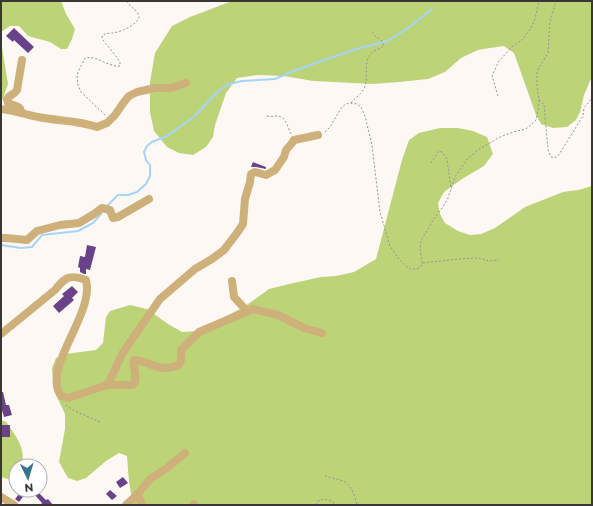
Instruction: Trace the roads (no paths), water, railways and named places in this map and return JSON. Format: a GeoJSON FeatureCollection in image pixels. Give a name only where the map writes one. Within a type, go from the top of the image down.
{"type":"FeatureCollection","features":[{"type":"Feature","properties":{"kind":"street"},"geometry":{"type":"LineString","coordinates":[[21,112],[20,107],[8,103],[7,99],[17,90],[22,60]]}},
{"type":"Feature","properties":{"kind":"street"},"geometry":{"type":"LineString","coordinates":[[1,109],[54,120],[88,124],[97,127],[107,123],[129,96],[137,92],[155,88],[171,88],[186,83]]}},
{"type":"Feature","properties":{"kind":"street"},"geometry":{"type":"LineString","coordinates":[[107,385],[122,354],[160,300],[195,269],[224,250],[237,233],[243,224],[245,199],[251,174],[255,172],[266,175],[275,170],[284,157],[286,150],[294,140],[318,135]]}},
{"type":"Feature","properties":{"kind":"street"},"geometry":{"type":"LineString","coordinates":[[1,238],[27,240],[37,231],[60,225],[79,223],[106,209],[113,218],[118,217],[149,199]]}},
{"type":"Feature","properties":{"kind":"street"},"geometry":{"type":"LineString","coordinates":[[1,334],[55,290],[67,278],[78,277],[86,280],[88,287],[85,302],[77,325],[58,366],[58,392],[61,396],[68,398],[107,385],[133,385],[137,379],[134,370],[134,360],[163,368],[171,368],[179,365],[182,360],[181,350],[199,332],[253,309],[278,315],[304,328],[322,333]]}},
{"type":"Feature","properties":{"kind":"street"},"geometry":{"type":"LineString","coordinates":[[232,281],[234,297],[247,311]]}},
{"type":"Feature","properties":{"kind":"street"},"geometry":{"type":"LineString","coordinates":[[126,505],[138,494],[150,479],[167,468],[185,453]]}},
{"type":"Feature","properties":{"kind":"street"},"geometry":{"type":"LineString","coordinates":[[138,494],[142,505]]}},
{"type":"Feature","properties":{"kind":"street"},"geometry":{"type":"LineString","coordinates":[[1,497],[14,505]]}},
{"type":"Feature","properties":{"kind":"waterway"},"geometry":{"type":"LineString","coordinates":[[107,206],[118,195],[128,195],[137,192],[146,184],[150,176],[150,165],[146,160],[144,152],[147,146],[152,142],[167,136],[195,116],[218,91],[229,84],[242,81],[275,79],[356,49],[388,41],[432,9]]}},
{"type":"Feature","properties":{"kind":"waterway"},"geometry":{"type":"LineString","coordinates":[[1,245],[21,248],[32,247],[42,235],[78,231],[93,223],[101,214]]}}]}
